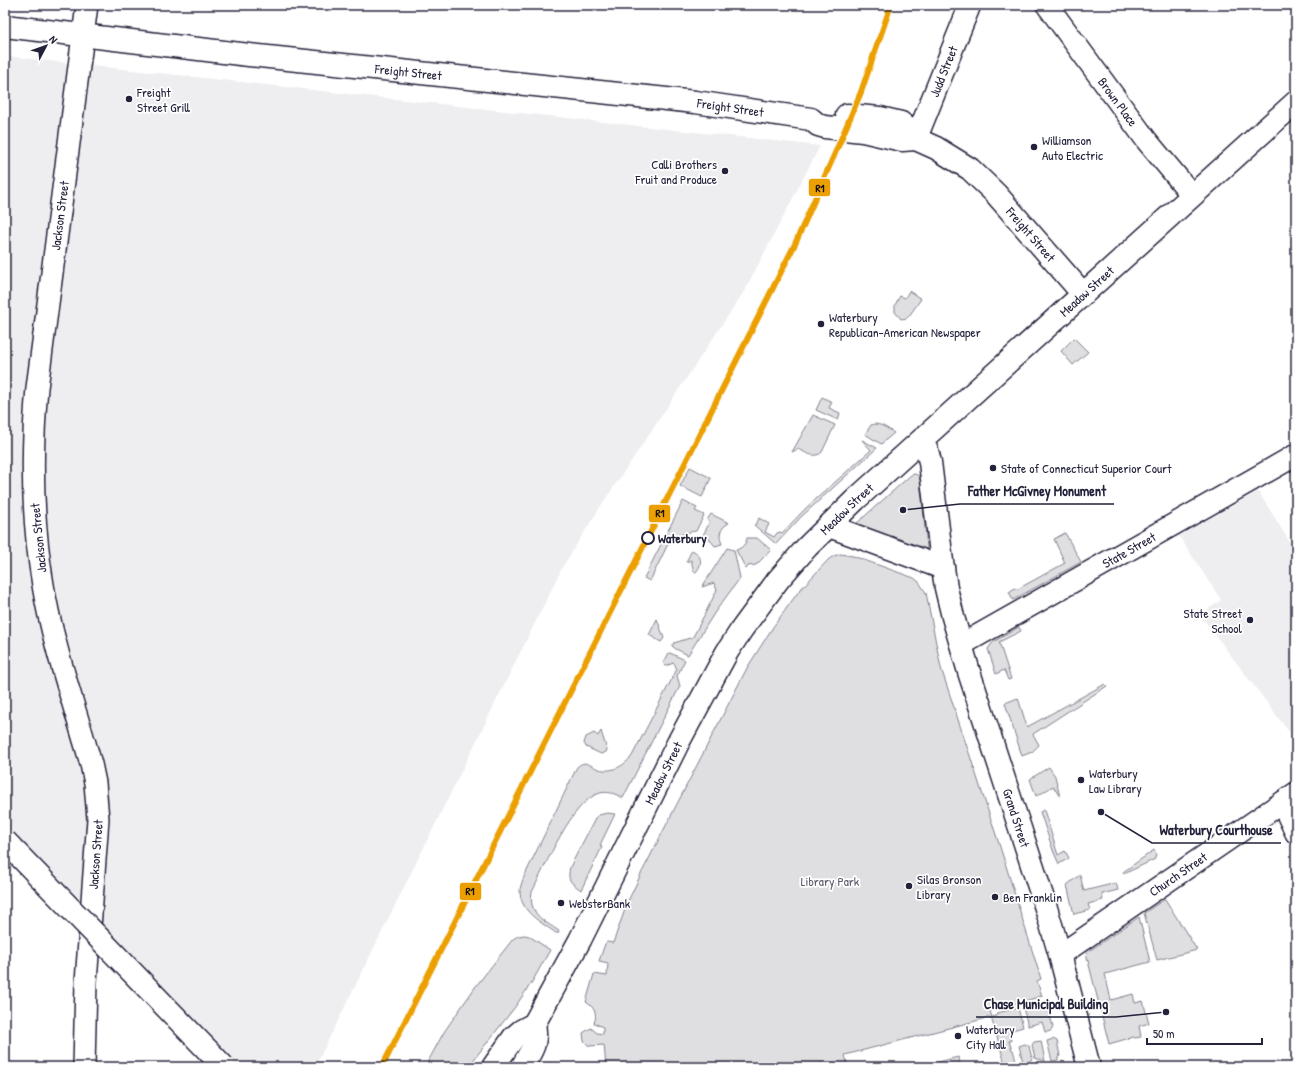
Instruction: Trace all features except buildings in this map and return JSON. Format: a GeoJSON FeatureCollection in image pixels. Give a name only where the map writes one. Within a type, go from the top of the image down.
{"type":"FeatureCollection","features":[{"type":"Feature","properties":{"kind":"main road","name":"Freight Street"},"geometry":{"type":"LineString","coordinates":[[5,26],[249,55],[695,102],[811,119],[818,115],[826,114],[890,120],[905,126],[916,139],[936,148],[970,169],[1012,211],[1083,294]]}},
{"type":"Feature","properties":{"kind":"main road","name":"Meadow Street"},"geometry":{"type":"LineString","coordinates":[[493,1067],[514,1037],[521,1031],[534,1024],[580,940],[679,741],[727,652],[778,580],[828,526],[1296,102]]}},
{"type":"Feature","properties":{"kind":"main road","name":"Grand Street"},"geometry":{"type":"LineString","coordinates":[[922,440],[927,450],[930,462],[943,568],[949,602],[1060,955],[1089,1067]]}},
{"type":"Feature","properties":{"kind":"main road"},"geometry":{"type":"LineString","coordinates":[[828,526],[943,568]]}},
{"type":"Feature","properties":{"kind":"main road"},"geometry":{"type":"LineString","coordinates":[[5,842],[195,1038]]}},
{"type":"Feature","properties":{"kind":"main road"},"geometry":{"type":"LineString","coordinates":[[5,842],[224,1067]]}},
{"type":"Feature","properties":{"kind":"main road"},"geometry":{"type":"LineString","coordinates":[[5,849],[26,864]]}},
{"type":"Feature","properties":{"kind":"main road","name":"Meadow Street"},"geometry":{"type":"LineString","coordinates":[[522,1067],[535,1042],[536,1033],[534,1024]]}},
{"type":"Feature","properties":{"kind":"street","name":"Jackson Street"},"geometry":{"type":"LineString","coordinates":[[84,1067],[86,982],[97,842],[97,801],[91,764],[58,651],[43,585],[36,530],[33,439],[37,388],[87,5]]}},
{"type":"Feature","properties":{"kind":"street","name":"Judd Street"},"geometry":{"type":"LineString","coordinates":[[916,139],[970,5]]}},
{"type":"Feature","properties":{"kind":"street","name":"Brown Place"},"geometry":{"type":"LineString","coordinates":[[1047,5],[1146,142],[1192,195]]}},
{"type":"Feature","properties":{"kind":"street","name":"State Street"},"geometry":{"type":"LineString","coordinates":[[961,644],[1296,455]]}},
{"type":"Feature","properties":{"kind":"street","name":"Church Street"},"geometry":{"type":"LineString","coordinates":[[1060,955],[1289,798]]}},
{"type":"Feature","properties":{"kind":"street"},"geometry":{"type":"LineString","coordinates":[[1289,798],[1296,833]]}},
{"type":"Feature","properties":{"kind":"shaded area"},"geometry":{"type":"Polygon","coordinates":[[[5,56],[820,146],[745,290],[602,504],[563,566],[315,1067],[235,1067],[5,831],[5,56]]]}},
{"type":"Feature","properties":{"kind":"shaded area","name":"State Street School"},"geometry":{"type":"Polygon","coordinates":[[[1258,491],[1296,552],[1296,741],[1200,615],[1221,600],[1179,536],[1258,491]]]}},
{"type":"Feature","properties":{"kind":"green space"},"geometry":{"type":"Polygon","coordinates":[[[909,291],[921,299],[907,318],[901,319],[895,312],[895,305],[900,296],[905,298],[909,291]]]}},
{"type":"Feature","properties":{"kind":"green space"},"geometry":{"type":"Polygon","coordinates":[[[1074,338],[1088,352],[1073,365],[1061,351],[1074,338]]]}},
{"type":"Feature","properties":{"kind":"green space"},"geometry":{"type":"Polygon","coordinates":[[[822,397],[832,402],[829,408],[840,413],[838,420],[816,410],[822,397]]]}},
{"type":"Feature","properties":{"kind":"green space"},"geometry":{"type":"Polygon","coordinates":[[[813,415],[835,425],[822,452],[813,455],[807,454],[798,449],[792,452],[813,415]]]}},
{"type":"Feature","properties":{"kind":"green space"},"geometry":{"type":"Polygon","coordinates":[[[875,424],[885,427],[894,433],[881,444],[865,434],[871,425],[875,424]]]}},
{"type":"Feature","properties":{"kind":"green space"},"geometry":{"type":"Polygon","coordinates":[[[862,440],[877,448],[802,516],[776,544],[754,525],[757,523],[759,518],[769,524],[765,532],[774,537],[777,533],[782,533],[806,508],[871,450],[862,440]]]}},
{"type":"Feature","properties":{"kind":"green space"},"geometry":{"type":"Polygon","coordinates":[[[690,467],[711,478],[702,497],[680,486],[690,467]]]}},
{"type":"Feature","properties":{"kind":"green space"},"geometry":{"type":"Polygon","coordinates":[[[915,474],[919,476],[920,480],[927,547],[926,551],[857,525],[857,523],[911,475],[915,474]]]}},
{"type":"Feature","properties":{"kind":"green space"},"geometry":{"type":"Polygon","coordinates":[[[683,501],[697,508],[695,511],[704,515],[696,531],[681,534],[668,544],[650,581],[644,578],[683,501]]]}},
{"type":"Feature","properties":{"kind":"green space"},"geometry":{"type":"Polygon","coordinates":[[[711,514],[729,523],[722,529],[720,535],[722,544],[715,546],[703,535],[710,522],[707,520],[711,514]]]}},
{"type":"Feature","properties":{"kind":"green space"},"geometry":{"type":"Polygon","coordinates":[[[1065,533],[1081,562],[1013,600],[1009,592],[1015,588],[1016,590],[1065,563],[1054,539],[1065,533]]]}},
{"type":"Feature","properties":{"kind":"green space"},"geometry":{"type":"Polygon","coordinates":[[[747,538],[757,538],[771,550],[756,565],[748,566],[746,569],[736,550],[743,546],[747,538]]]}},
{"type":"Feature","properties":{"kind":"green space"},"geometry":{"type":"Polygon","coordinates":[[[727,548],[734,550],[740,578],[715,612],[688,655],[672,646],[674,643],[693,637],[717,590],[714,583],[702,587],[727,548]]]}},
{"type":"Feature","properties":{"kind":"green space"},"geometry":{"type":"Polygon","coordinates":[[[692,550],[700,557],[700,566],[696,572],[694,572],[691,560],[686,562],[692,550]]]}},
{"type":"Feature","properties":{"kind":"green space","name":"Library Park"},"geometry":{"type":"Polygon","coordinates":[[[840,554],[853,556],[914,578],[919,582],[926,593],[941,668],[1002,853],[1041,979],[1037,981],[1042,996],[990,1011],[992,1017],[996,1016],[997,1013],[1018,1008],[1023,1027],[1009,1031],[1011,1041],[1009,1041],[1018,1067],[1006,1067],[991,1017],[845,1055],[848,1067],[823,1067],[822,1063],[809,1067],[606,1067],[604,1045],[589,1046],[584,1041],[583,1033],[591,1028],[597,1033],[603,1034],[603,1027],[594,1023],[596,1017],[594,1011],[586,1002],[594,974],[607,976],[608,963],[599,961],[605,944],[607,942],[613,943],[628,901],[641,874],[747,668],[773,627],[799,591],[829,559],[840,554]]]}},
{"type":"Feature","properties":{"kind":"green space"},"geometry":{"type":"Polygon","coordinates":[[[657,619],[664,638],[661,642],[649,635],[657,619]]]}},
{"type":"Feature","properties":{"kind":"green space"},"geometry":{"type":"Polygon","coordinates":[[[1019,627],[1021,631],[999,642],[1011,679],[1008,680],[1004,670],[996,674],[988,649],[993,642],[1019,627]]]}},
{"type":"Feature","properties":{"kind":"green space"},"geometry":{"type":"Polygon","coordinates":[[[669,653],[685,660],[677,676],[680,686],[623,798],[612,793],[600,793],[590,798],[579,808],[560,836],[532,892],[532,906],[538,916],[559,931],[559,933],[556,933],[538,921],[524,905],[520,891],[523,879],[577,767],[585,763],[599,769],[609,770],[621,766],[632,756],[677,669],[674,663],[665,666],[663,664],[669,653]]]}},
{"type":"Feature","properties":{"kind":"green space"},"geometry":{"type":"Polygon","coordinates":[[[1105,684],[1107,686],[1033,734],[1039,745],[1032,752],[1022,756],[1005,703],[1018,698],[1027,727],[1105,684]]]}},
{"type":"Feature","properties":{"kind":"green space"},"geometry":{"type":"Polygon","coordinates":[[[601,731],[607,750],[601,754],[586,747],[584,743],[586,737],[594,733],[598,736],[601,731]]]}},
{"type":"Feature","properties":{"kind":"green space"},"geometry":{"type":"Polygon","coordinates":[[[1049,767],[1055,776],[1060,797],[1053,786],[1036,796],[1030,779],[1049,767]]]}},
{"type":"Feature","properties":{"kind":"green space"},"geometry":{"type":"Polygon","coordinates":[[[1044,810],[1058,855],[1065,851],[1069,858],[1059,864],[1040,812],[1044,810]]]}},
{"type":"Feature","properties":{"kind":"green space"},"geometry":{"type":"Polygon","coordinates":[[[607,813],[615,814],[600,845],[602,847],[581,890],[570,881],[570,867],[596,817],[607,813]]]}},
{"type":"Feature","properties":{"kind":"green space"},"geometry":{"type":"Polygon","coordinates":[[[1154,850],[1157,855],[1155,859],[1124,874],[1123,872],[1154,850]]]}},
{"type":"Feature","properties":{"kind":"green space"},"geometry":{"type":"Polygon","coordinates":[[[1080,875],[1084,891],[1116,883],[1118,890],[1102,894],[1103,900],[1088,904],[1090,910],[1074,914],[1067,885],[1080,875]]]}},
{"type":"Feature","properties":{"kind":"green space"},"geometry":{"type":"Polygon","coordinates":[[[1165,899],[1197,950],[1157,960],[1144,913],[1165,899]]]}},
{"type":"Feature","properties":{"kind":"green space"},"geometry":{"type":"Polygon","coordinates":[[[1139,917],[1150,962],[1105,974],[1111,1000],[1133,994],[1135,1003],[1143,1001],[1149,1023],[1139,1026],[1141,1037],[1133,1037],[1109,1044],[1086,953],[1139,917]]]}},
{"type":"Feature","properties":{"kind":"green space"},"geometry":{"type":"Polygon","coordinates":[[[518,936],[529,936],[550,950],[532,982],[515,1007],[468,1067],[425,1067],[444,1032],[476,986],[513,939],[518,936]]]}},
{"type":"Feature","properties":{"kind":"green space"},"geometry":{"type":"Polygon","coordinates":[[[1046,1001],[1053,1027],[1051,1031],[1045,1032],[1042,1022],[1028,1026],[1023,1008],[1046,1001]]]}},
{"type":"Feature","properties":{"kind":"green space"},"geometry":{"type":"Polygon","coordinates":[[[1053,1039],[1057,1041],[1060,1056],[1058,1057],[1058,1060],[1052,1061],[1047,1041],[1053,1039]]]}},
{"type":"Feature","properties":{"kind":"green space"},"geometry":{"type":"Polygon","coordinates":[[[1041,1041],[1045,1061],[1035,1058],[1032,1045],[1034,1042],[1041,1041]]]}},
{"type":"Feature","properties":{"kind":"green space"},"geometry":{"type":"Polygon","coordinates":[[[1025,1044],[1029,1046],[1032,1059],[1024,1066],[1019,1046],[1025,1044]]]}},
{"type":"Feature","properties":{"kind":"green space"},"geometry":{"type":"Polygon","coordinates":[[[958,1057],[961,1067],[919,1067],[958,1057]]]}},
{"type":"Feature","properties":{"kind":"transit line","name":"R1"},"geometry":{"type":"LineString","coordinates":[[382,1067],[795,244],[861,92],[891,5]]}},
{"type":"Feature","properties":{"kind":"place","name":"Freight Street Grill"},"geometry":{"type":"Point","coordinates":[129,99]}},
{"type":"Feature","properties":{"kind":"place","name":"Williamson Auto Electric"},"geometry":{"type":"Point","coordinates":[1034,147]}},
{"type":"Feature","properties":{"kind":"place","name":"Calli Brothers Fruit and Produce"},"geometry":{"type":"Point","coordinates":[725,171]}},
{"type":"Feature","properties":{"kind":"place","name":"Waterbury Republican-American Newspaper"},"geometry":{"type":"Point","coordinates":[821,324]}},
{"type":"Feature","properties":{"kind":"place","name":"State of Connecticut Superior Court"},"geometry":{"type":"Point","coordinates":[993,468]}},
{"type":"Feature","properties":{"kind":"place","name":"Father McGivney Monument"},"geometry":{"type":"Point","coordinates":[903,510]}},
{"type":"Feature","properties":{"kind":"place","name":"Waterbury"},"geometry":{"type":"Point","coordinates":[648,538]}},
{"type":"Feature","properties":{"kind":"place","name":"State Street School"},"geometry":{"type":"Point","coordinates":[1250,620]}},
{"type":"Feature","properties":{"kind":"place","name":"Waterbury Law Library"},"geometry":{"type":"Point","coordinates":[1081,780]}},
{"type":"Feature","properties":{"kind":"place","name":"Waterbury Courthouse"},"geometry":{"type":"Point","coordinates":[1101,812]}},
{"type":"Feature","properties":{"kind":"place","name":"Silas Bronson Library"},"geometry":{"type":"Point","coordinates":[909,886]}},
{"type":"Feature","properties":{"kind":"place","name":"Ben Franklin"},"geometry":{"type":"Point","coordinates":[995,897]}},
{"type":"Feature","properties":{"kind":"place","name":"WebsterBank"},"geometry":{"type":"Point","coordinates":[561,903]}},
{"type":"Feature","properties":{"kind":"place","name":"Chase Municipal Building"},"geometry":{"type":"Point","coordinates":[1166,1012]}},
{"type":"Feature","properties":{"kind":"place","name":"Waterbury City Hall"},"geometry":{"type":"Point","coordinates":[958,1036]}}]}
